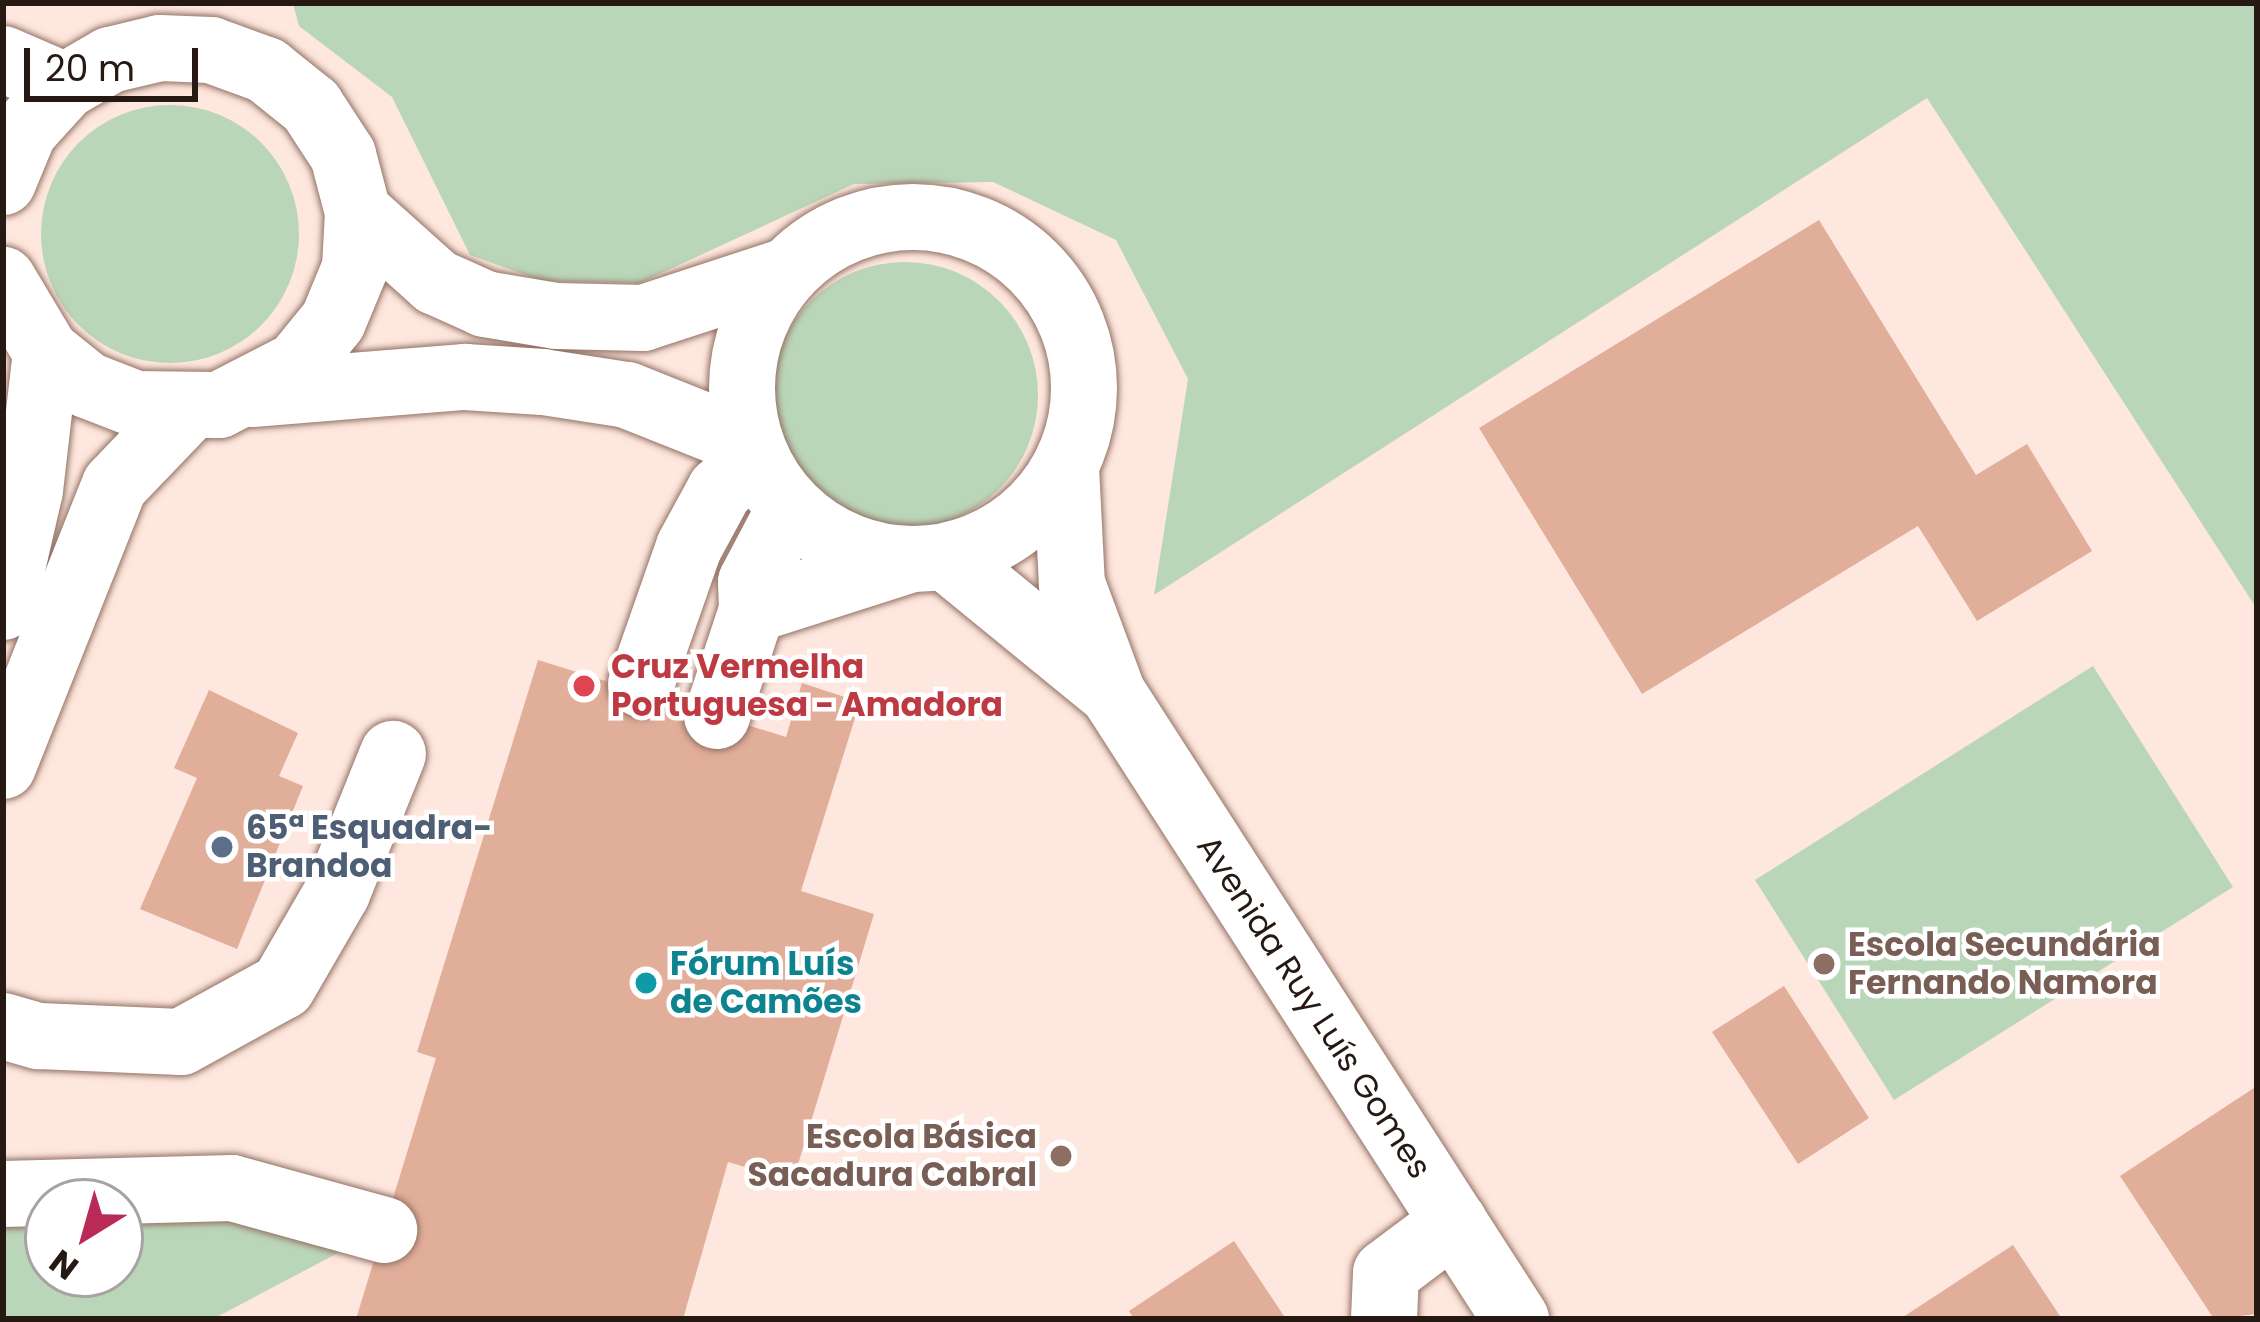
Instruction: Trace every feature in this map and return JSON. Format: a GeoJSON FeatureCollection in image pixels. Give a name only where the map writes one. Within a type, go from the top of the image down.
{"type":"FeatureCollection","features":[{"type":"Feature","properties":{"kind":"street"},"geometry":{"type":"LineString","coordinates":[[3,182],[24,131],[65,86],[110,60],[160,48],[208,26],[311,106],[343,155],[358,212],[355,268],[333,322],[297,365],[218,402],[115,485],[3,766]]}},
{"type":"Feature","properties":{"kind":"street"},"geometry":{"type":"LineString","coordinates":[[3,58],[65,86]]}},
{"type":"Feature","properties":{"kind":"street"},"geometry":{"type":"LineString","coordinates":[[358,212],[436,282],[484,304],[556,316],[643,318],[787,271]]}},
{"type":"Feature","properties":{"kind":"street"},"geometry":{"type":"LineString","coordinates":[[717,716],[752,610],[764,471],[744,362],[758,313],[787,271],[830,237],[881,219],[935,218],[971,228],[1033,265],[1066,309],[1083,361],[1083,415],[1066,467],[1036,509],[995,540],[752,610]]}},
{"type":"Feature","properties":{"kind":"street"},"geometry":{"type":"LineString","coordinates":[[16,320],[87,385],[136,404],[218,402],[422,379],[543,382],[627,395],[764,471],[826,536],[928,558]]}},
{"type":"Feature","properties":{"kind":"street"},"geometry":{"type":"LineString","coordinates":[[3,607],[17,498],[16,320]]}},
{"type":"Feature","properties":{"kind":"street","name":"Avenida Ruy Luís Gomes"},"geometry":{"type":"LineString","coordinates":[[1066,467],[1072,584],[1113,694],[1516,1319]]}},
{"type":"Feature","properties":{"kind":"street"},"geometry":{"type":"LineString","coordinates":[[641,684],[689,548],[720,490],[764,471]]}},
{"type":"Feature","properties":{"kind":"street","name":"Avenida Ruy Luís Gomes"},"geometry":{"type":"LineString","coordinates":[[928,558],[1025,614],[1113,694]]}},
{"type":"Feature","properties":{"kind":"street"},"geometry":{"type":"LineString","coordinates":[[3,1026],[39,1036],[181,1042],[284,986],[337,892],[393,754]]}},
{"type":"Feature","properties":{"kind":"street"},"geometry":{"type":"LineString","coordinates":[[3,1195],[232,1188],[384,1230]]}},
{"type":"Feature","properties":{"kind":"street"},"geometry":{"type":"LineString","coordinates":[[1384,1319],[1385,1273],[1454,1222]]}},
{"type":"Feature","properties":{"kind":"green space"},"geometry":{"type":"Polygon","coordinates":[[[293,3],[2257,3],[2257,609],[1927,98],[1154,595],[1188,379],[1116,240],[993,182],[854,184],[640,283],[543,281],[470,255],[392,97],[299,26],[293,3]]]}},
{"type":"Feature","properties":{"kind":"green space"},"geometry":{"type":"Polygon","coordinates":[[[170,105],[219,115],[261,143],[289,185],[299,234],[289,283],[261,325],[219,353],[170,363],[121,353],[79,325],[51,283],[41,234],[51,185],[79,143],[121,115],[170,105]]]}},
{"type":"Feature","properties":{"kind":"green space"},"geometry":{"type":"Polygon","coordinates":[[[905,262],[956,273],[999,301],[1027,344],[1038,395],[1027,446],[999,489],[956,517],[905,528],[854,517],[811,489],[783,446],[772,395],[783,344],[811,301],[854,273],[905,262]]]}},
{"type":"Feature","properties":{"kind":"green space"},"geometry":{"type":"Polygon","coordinates":[[[2093,666],[2233,887],[1894,1100],[1755,880],[2093,666]]]}},
{"type":"Feature","properties":{"kind":"green space"},"geometry":{"type":"Polygon","coordinates":[[[258,1220],[353,1245],[213,1319],[3,1319],[3,1225],[24,1225],[24,1298],[144,1298],[144,1222],[258,1220]]]}},
{"type":"Feature","properties":{"kind":"building"},"geometry":{"type":"Polygon","coordinates":[[[1819,220],[1976,475],[2027,444],[2092,551],[1977,621],[1918,526],[1642,694],[1479,428],[1819,220]]]}},
{"type":"Feature","properties":{"kind":"building","name":"Fórum Luís de Camões"},"geometry":{"type":"Polygon","coordinates":[[[538,660],[786,737],[802,683],[860,702],[801,891],[874,914],[793,1181],[728,1162],[683,1319],[356,1319],[436,1058],[417,1052],[538,660]]]}},
{"type":"Feature","properties":{"kind":"building","name":"65ª Esquadra- Brandoa"},"geometry":{"type":"Polygon","coordinates":[[[209,690],[298,733],[279,776],[303,786],[237,949],[140,909],[197,778],[174,768],[209,690]]]}},
{"type":"Feature","properties":{"kind":"building"},"geometry":{"type":"Polygon","coordinates":[[[1784,986],[1869,1118],[1798,1164],[1712,1032],[1784,986]]]}},
{"type":"Feature","properties":{"kind":"building"},"geometry":{"type":"Polygon","coordinates":[[[2257,1086],[2257,1314],[2214,1319],[2120,1176],[2257,1086]]]}},
{"type":"Feature","properties":{"kind":"building"},"geometry":{"type":"Polygon","coordinates":[[[1234,1241],[1286,1319],[1134,1319],[1129,1311],[1234,1241]]]}},
{"type":"Feature","properties":{"kind":"building"},"geometry":{"type":"Polygon","coordinates":[[[2013,1245],[2062,1319],[1900,1319],[2013,1245]]]}},
{"type":"Feature","properties":{"kind":"place","name":"Cruz Vermelha Portuguesa - Amadora"},"geometry":{"type":"Point","coordinates":[584,686]}},
{"type":"Feature","properties":{"kind":"place","name":"65ª Esquadra- Brandoa"},"geometry":{"type":"Point","coordinates":[222,847]}},
{"type":"Feature","properties":{"kind":"place","name":"Escola Secundária Fernando Namora"},"geometry":{"type":"Point","coordinates":[1824,964]}},
{"type":"Feature","properties":{"kind":"place","name":"Fórum Luís de Camões"},"geometry":{"type":"Point","coordinates":[646,983]}},
{"type":"Feature","properties":{"kind":"place","name":"Escola Básica Sacadura Cabral"},"geometry":{"type":"Point","coordinates":[1061,1156]}}]}
